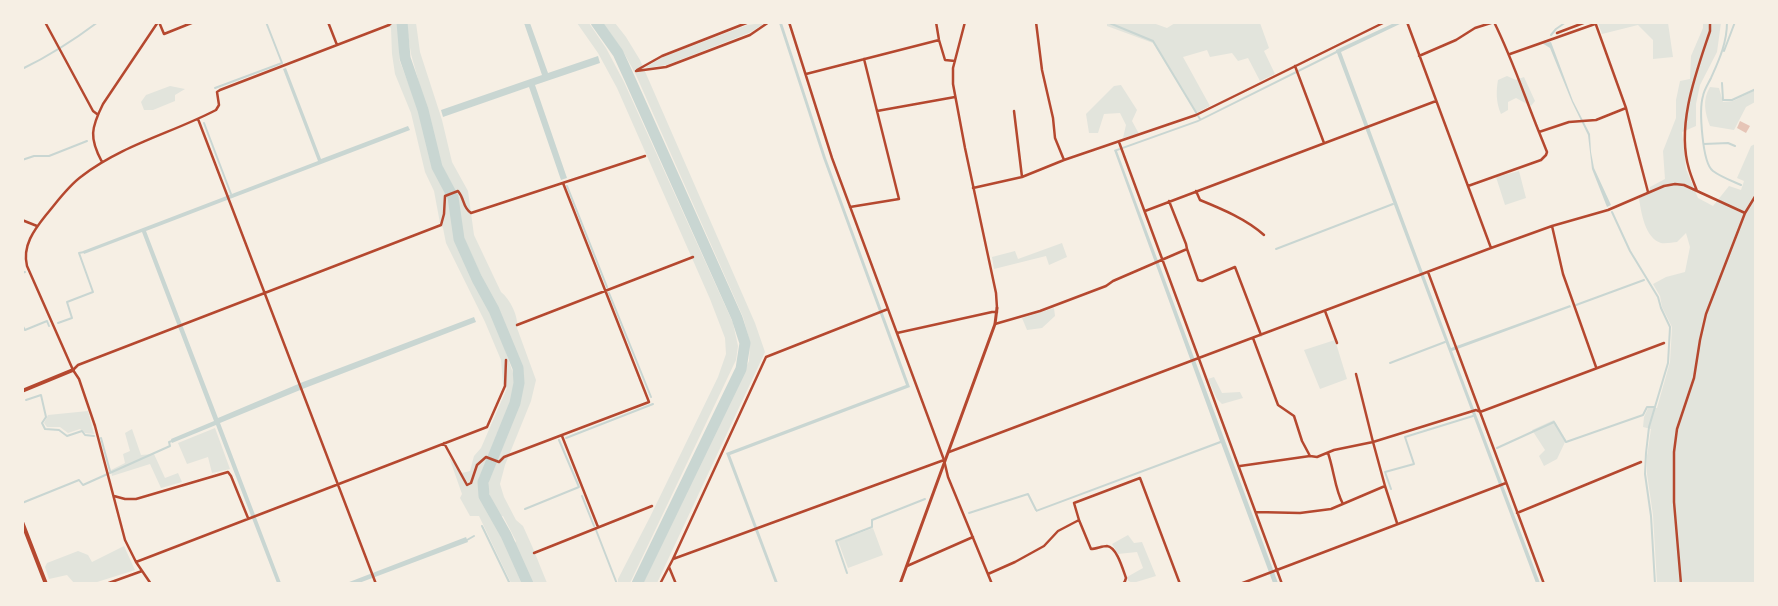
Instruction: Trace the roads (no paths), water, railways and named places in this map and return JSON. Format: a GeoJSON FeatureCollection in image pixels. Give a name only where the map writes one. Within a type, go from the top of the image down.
{"type":"FeatureCollection","features":[{"type":"Feature","properties":{"kind":"main road"},"geometry":{"type":"LineString","coordinates":[[22,390],[73,370]]}},
{"type":"Feature","properties":{"kind":"main road"},"geometry":{"type":"LineString","coordinates":[[22,522],[46,584]]}},
{"type":"Feature","properties":{"kind":"street"},"geometry":{"type":"LineString","coordinates":[[45,22],[93,111],[98,115]]}},
{"type":"Feature","properties":{"kind":"street"},"geometry":{"type":"LineString","coordinates":[[159,22],[164,34],[194,22]]}},
{"type":"Feature","properties":{"kind":"street"},"geometry":{"type":"LineString","coordinates":[[102,162],[92,141],[92,131],[98,115],[103,104],[159,22]]}},
{"type":"Feature","properties":{"kind":"street"},"geometry":{"type":"LineString","coordinates":[[328,22],[337,45]]}},
{"type":"Feature","properties":{"kind":"street"},"geometry":{"type":"LineString","coordinates":[[151,584],[136,562],[125,540],[89,408],[79,379],[73,370],[27,266],[25,251],[37,226],[74,183],[102,162],[198,119],[218,108],[217,92],[220,90],[389,26],[392,22]]}},
{"type":"Feature","properties":{"kind":"street"},"geometry":{"type":"LineString","coordinates":[[749,22],[662,56],[636,71],[666,67],[750,35],[769,22]]}},
{"type":"Feature","properties":{"kind":"street"},"geometry":{"type":"LineString","coordinates":[[789,22],[832,158],[944,460],[948,477],[992,584]]}},
{"type":"Feature","properties":{"kind":"street"},"geometry":{"type":"LineString","coordinates":[[936,22],[945,60],[955,62]]}},
{"type":"Feature","properties":{"kind":"street"},"geometry":{"type":"LineString","coordinates":[[900,584],[944,460],[996,324],[996,293],[954,97],[952,76],[965,22]]}},
{"type":"Feature","properties":{"kind":"street"},"geometry":{"type":"LineString","coordinates":[[1036,22],[1042,70],[1053,118],[1055,138],[1064,160]]}},
{"type":"Feature","properties":{"kind":"street"},"geometry":{"type":"LineString","coordinates":[[973,188],[1022,177],[1099,147],[1119,142],[1197,114],[1385,22]]}},
{"type":"Feature","properties":{"kind":"street"},"geometry":{"type":"LineString","coordinates":[[1407,22],[1491,248]]}},
{"type":"Feature","properties":{"kind":"street"},"geometry":{"type":"LineString","coordinates":[[1419,56],[1456,40],[1475,28],[1494,22],[1510,54],[1515,72],[1547,152],[1541,160],[1468,186]]}},
{"type":"Feature","properties":{"kind":"street"},"geometry":{"type":"LineString","coordinates":[[1557,33],[1586,22]]}},
{"type":"Feature","properties":{"kind":"street"},"geometry":{"type":"LineString","coordinates":[[1698,192],[1688,167],[1685,142],[1688,98],[1710,32],[1710,22]]}},
{"type":"Feature","properties":{"kind":"street"},"geometry":{"type":"LineString","coordinates":[[1510,54],[1595,23],[1626,108],[1648,192]]}},
{"type":"Feature","properties":{"kind":"street"},"geometry":{"type":"LineString","coordinates":[[806,74],[939,40]]}},
{"type":"Feature","properties":{"kind":"street"},"geometry":{"type":"LineString","coordinates":[[850,207],[899,199],[864,59]]}},
{"type":"Feature","properties":{"kind":"street"},"geometry":{"type":"LineString","coordinates":[[1295,66],[1324,143]]}},
{"type":"Feature","properties":{"kind":"street"},"geometry":{"type":"LineString","coordinates":[[877,111],[954,97]]}},
{"type":"Feature","properties":{"kind":"street"},"geometry":{"type":"LineString","coordinates":[[1144,211],[1436,100]]}},
{"type":"Feature","properties":{"kind":"street"},"geometry":{"type":"LineString","coordinates":[[1539,132],[1569,122],[1596,120],[1626,108]]}},
{"type":"Feature","properties":{"kind":"street"},"geometry":{"type":"LineString","coordinates":[[1014,111],[1022,177]]}},
{"type":"Feature","properties":{"kind":"street"},"geometry":{"type":"LineString","coordinates":[[198,119],[376,584]]}},
{"type":"Feature","properties":{"kind":"street"},"geometry":{"type":"LineString","coordinates":[[1119,142],[1282,584]]}},
{"type":"Feature","properties":{"kind":"street"},"geometry":{"type":"LineString","coordinates":[[73,370],[78,366],[441,226],[444,214],[444,196],[458,191],[462,196],[465,209],[470,214],[645,156]]}},
{"type":"Feature","properties":{"kind":"street"},"geometry":{"type":"LineString","coordinates":[[444,443],[466,485],[471,482],[477,465],[486,457],[499,462],[504,457],[650,402],[563,183]]}},
{"type":"Feature","properties":{"kind":"street"},"geometry":{"type":"LineString","coordinates":[[947,452],[1491,248],[1552,226],[1608,210],[1664,186],[1684,185],[1745,213]]}},
{"type":"Feature","properties":{"kind":"street"},"geometry":{"type":"LineString","coordinates":[[1196,191],[1200,200],[1225,210],[1264,235]]}},
{"type":"Feature","properties":{"kind":"street"},"geometry":{"type":"LineString","coordinates":[[1681,584],[1674,502],[1674,452],[1677,429],[1694,378],[1706,314],[1745,213],[1756,195]]}},
{"type":"Feature","properties":{"kind":"street"},"geometry":{"type":"LineString","coordinates":[[1169,201],[1198,280],[1202,281],[1235,267],[1261,335]]}},
{"type":"Feature","properties":{"kind":"street"},"geometry":{"type":"LineString","coordinates":[[22,220],[37,226]]}},
{"type":"Feature","properties":{"kind":"street"},"geometry":{"type":"LineString","coordinates":[[1552,226],[1563,274],[1596,368]]}},
{"type":"Feature","properties":{"kind":"street"},"geometry":{"type":"LineString","coordinates":[[996,324],[1040,311],[1106,286],[1113,281],[1186,249]]}},
{"type":"Feature","properties":{"kind":"street"},"geometry":{"type":"LineString","coordinates":[[517,325],[693,257]]}},
{"type":"Feature","properties":{"kind":"street"},"geometry":{"type":"LineString","coordinates":[[1426,273],[1455,345],[1544,584]]}},
{"type":"Feature","properties":{"kind":"street"},"geometry":{"type":"LineString","coordinates":[[660,584],[766,356],[888,309]]}},
{"type":"Feature","properties":{"kind":"street"},"geometry":{"type":"LineString","coordinates":[[1324,311],[1337,342]]}},
{"type":"Feature","properties":{"kind":"street"},"geometry":{"type":"LineString","coordinates":[[897,333],[996,312]]}},
{"type":"Feature","properties":{"kind":"street"},"geometry":{"type":"LineString","coordinates":[[1253,338],[1278,405],[1294,416],[1302,441],[1310,456]]}},
{"type":"Feature","properties":{"kind":"street"},"geometry":{"type":"LineString","coordinates":[[1239,466],[1310,456],[1317,457],[1344,447],[1373,442],[1469,412],[1478,411],[1664,343]]}},
{"type":"Feature","properties":{"kind":"street"},"geometry":{"type":"LineString","coordinates":[[136,562],[337,483],[487,427],[505,386],[506,360]]}},
{"type":"Feature","properties":{"kind":"street"},"geometry":{"type":"LineString","coordinates":[[1356,374],[1385,486],[1398,523]]}},
{"type":"Feature","properties":{"kind":"street"},"geometry":{"type":"LineString","coordinates":[[562,436],[598,527]]}},
{"type":"Feature","properties":{"kind":"street"},"geometry":{"type":"LineString","coordinates":[[1328,453],[1343,505]]}},
{"type":"Feature","properties":{"kind":"street"},"geometry":{"type":"LineString","coordinates":[[673,559],[944,460]]}},
{"type":"Feature","properties":{"kind":"street"},"geometry":{"type":"LineString","coordinates":[[1517,512],[1641,462]]}},
{"type":"Feature","properties":{"kind":"street"},"geometry":{"type":"LineString","coordinates":[[114,496],[136,499],[228,472],[249,518]]}},
{"type":"Feature","properties":{"kind":"street"},"geometry":{"type":"LineString","coordinates":[[1123,584],[1126,578],[1115,552],[1112,548],[1106,546],[1094,550],[1091,549],[1078,520],[1074,503],[1140,478],[1180,584]]}},
{"type":"Feature","properties":{"kind":"street"},"geometry":{"type":"LineString","coordinates":[[1240,584],[1506,483]]}},
{"type":"Feature","properties":{"kind":"street"},"geometry":{"type":"LineString","coordinates":[[1256,512],[1317,512],[1343,505],[1385,486]]}},
{"type":"Feature","properties":{"kind":"street"},"geometry":{"type":"LineString","coordinates":[[534,553],[652,506]]}},
{"type":"Feature","properties":{"kind":"street"},"geometry":{"type":"LineString","coordinates":[[988,574],[1044,546],[1058,531],[1078,520]]}},
{"type":"Feature","properties":{"kind":"street"},"geometry":{"type":"LineString","coordinates":[[906,567],[973,537]]}},
{"type":"Feature","properties":{"kind":"street"},"geometry":{"type":"LineString","coordinates":[[669,567],[676,584]]}},
{"type":"Feature","properties":{"kind":"street"},"geometry":{"type":"LineString","coordinates":[[106,584],[142,571]]}},
{"type":"Feature","properties":{"kind":"waterway"},"geometry":{"type":"LineString","coordinates":[[22,69],[42,59],[98,22]]}},
{"type":"Feature","properties":{"kind":"waterway"},"geometry":{"type":"LineString","coordinates":[[215,88],[282,63],[266,22]]}},
{"type":"Feature","properties":{"kind":"waterway"},"geometry":{"type":"LineString","coordinates":[[402,22],[405,58],[423,110],[437,167],[453,197],[459,239],[477,279],[494,310],[518,368],[519,383],[515,403],[483,482],[484,496],[506,535],[528,584]]}},
{"type":"Feature","properties":{"kind":"waterway"},"geometry":{"type":"LineString","coordinates":[[596,22],[618,53],[737,318],[745,343],[741,369],[637,584]]}},
{"type":"Feature","properties":{"kind":"waterway"},"geometry":{"type":"LineString","coordinates":[[1107,22],[1153,41],[1200,119]]}},
{"type":"Feature","properties":{"kind":"waterway"},"geometry":{"type":"LineString","coordinates":[[1551,35],[1566,22]]}},
{"type":"Feature","properties":{"kind":"waterway"},"geometry":{"type":"LineString","coordinates":[[1727,22],[1726,37],[1722,51],[1703,96],[1701,112],[1702,135],[1709,166],[1723,177],[1741,185]]}},
{"type":"Feature","properties":{"kind":"waterway"},"geometry":{"type":"LineString","coordinates":[[1724,51],[1735,22]]}},
{"type":"Feature","properties":{"kind":"waterway"},"geometry":{"type":"LineString","coordinates":[[1722,83],[1723,100],[1732,100],[1756,89]]}},
{"type":"Feature","properties":{"kind":"waterway"},"geometry":{"type":"LineString","coordinates":[[204,123],[231,194]]}},
{"type":"Feature","properties":{"kind":"waterway"},"geometry":{"type":"LineString","coordinates":[[22,160],[34,156],[49,156],[87,141]]}},
{"type":"Feature","properties":{"kind":"waterway"},"geometry":{"type":"LineString","coordinates":[[1704,144],[1728,143],[1735,146]]}},
{"type":"Feature","properties":{"kind":"waterway"},"geometry":{"type":"LineString","coordinates":[[567,186],[607,287]]}},
{"type":"Feature","properties":{"kind":"waterway"},"geometry":{"type":"LineString","coordinates":[[1276,249],[1393,204]]}},
{"type":"Feature","properties":{"kind":"waterway"},"geometry":{"type":"LineString","coordinates":[[1612,212],[1630,251],[1658,297],[1670,327],[1668,363],[1649,427],[1646,453],[1645,474],[1651,516],[1655,584]]}},
{"type":"Feature","properties":{"kind":"waterway"},"geometry":{"type":"LineString","coordinates":[[58,323],[72,318],[67,302],[93,292],[79,253],[84,252]]}},
{"type":"Feature","properties":{"kind":"waterway"},"geometry":{"type":"LineString","coordinates":[[1576,305],[1644,280]]}},
{"type":"Feature","properties":{"kind":"waterway"},"geometry":{"type":"LineString","coordinates":[[609,293],[651,397]]}},
{"type":"Feature","properties":{"kind":"waterway"},"geometry":{"type":"LineString","coordinates":[[22,325],[25,330],[47,321],[49,326]]}},
{"type":"Feature","properties":{"kind":"waterway"},"geometry":{"type":"LineString","coordinates":[[1390,363],[1445,342]]}},
{"type":"Feature","properties":{"kind":"waterway"},"geometry":{"type":"LineString","coordinates":[[26,400],[41,395],[46,417],[42,423],[45,429],[59,430],[67,436],[82,431],[85,435],[94,436]]}},
{"type":"Feature","properties":{"kind":"waterway"},"geometry":{"type":"LineString","coordinates":[[566,438],[653,404]]}},
{"type":"Feature","properties":{"kind":"waterway"},"geometry":{"type":"LineString","coordinates":[[1497,448],[1554,422],[1566,442],[1643,415],[1647,407],[1654,407]]}},
{"type":"Feature","properties":{"kind":"waterway"},"geometry":{"type":"LineString","coordinates":[[1391,489],[1385,472],[1414,464],[1405,437],[1473,416]]}},
{"type":"Feature","properties":{"kind":"waterway"},"geometry":{"type":"LineString","coordinates":[[101,438],[110,471]]}},
{"type":"Feature","properties":{"kind":"waterway"},"geometry":{"type":"LineString","coordinates":[[525,509],[579,487],[559,440]]}},
{"type":"Feature","properties":{"kind":"waterway"},"geometry":{"type":"LineString","coordinates":[[22,503],[79,480],[83,485],[170,446],[169,442],[172,441]]}},
{"type":"Feature","properties":{"kind":"waterway"},"geometry":{"type":"LineString","coordinates":[[969,513],[1028,494],[1036,510]]}},
{"type":"Feature","properties":{"kind":"waterway"},"geometry":{"type":"LineString","coordinates":[[582,496],[594,526]]}},
{"type":"Feature","properties":{"kind":"waterway"},"geometry":{"type":"LineString","coordinates":[[847,573],[836,541],[872,527],[872,520],[925,499]]}},
{"type":"Feature","properties":{"kind":"waterway"},"geometry":{"type":"LineString","coordinates":[[482,526],[510,584]]}},
{"type":"Feature","properties":{"kind":"waterway"},"geometry":{"type":"LineString","coordinates":[[596,530],[617,584]]}},
{"type":"Feature","properties":{"kind":"waterway"},"geometry":{"type":"LineString","coordinates":[[467,540],[474,536]]}}]}
